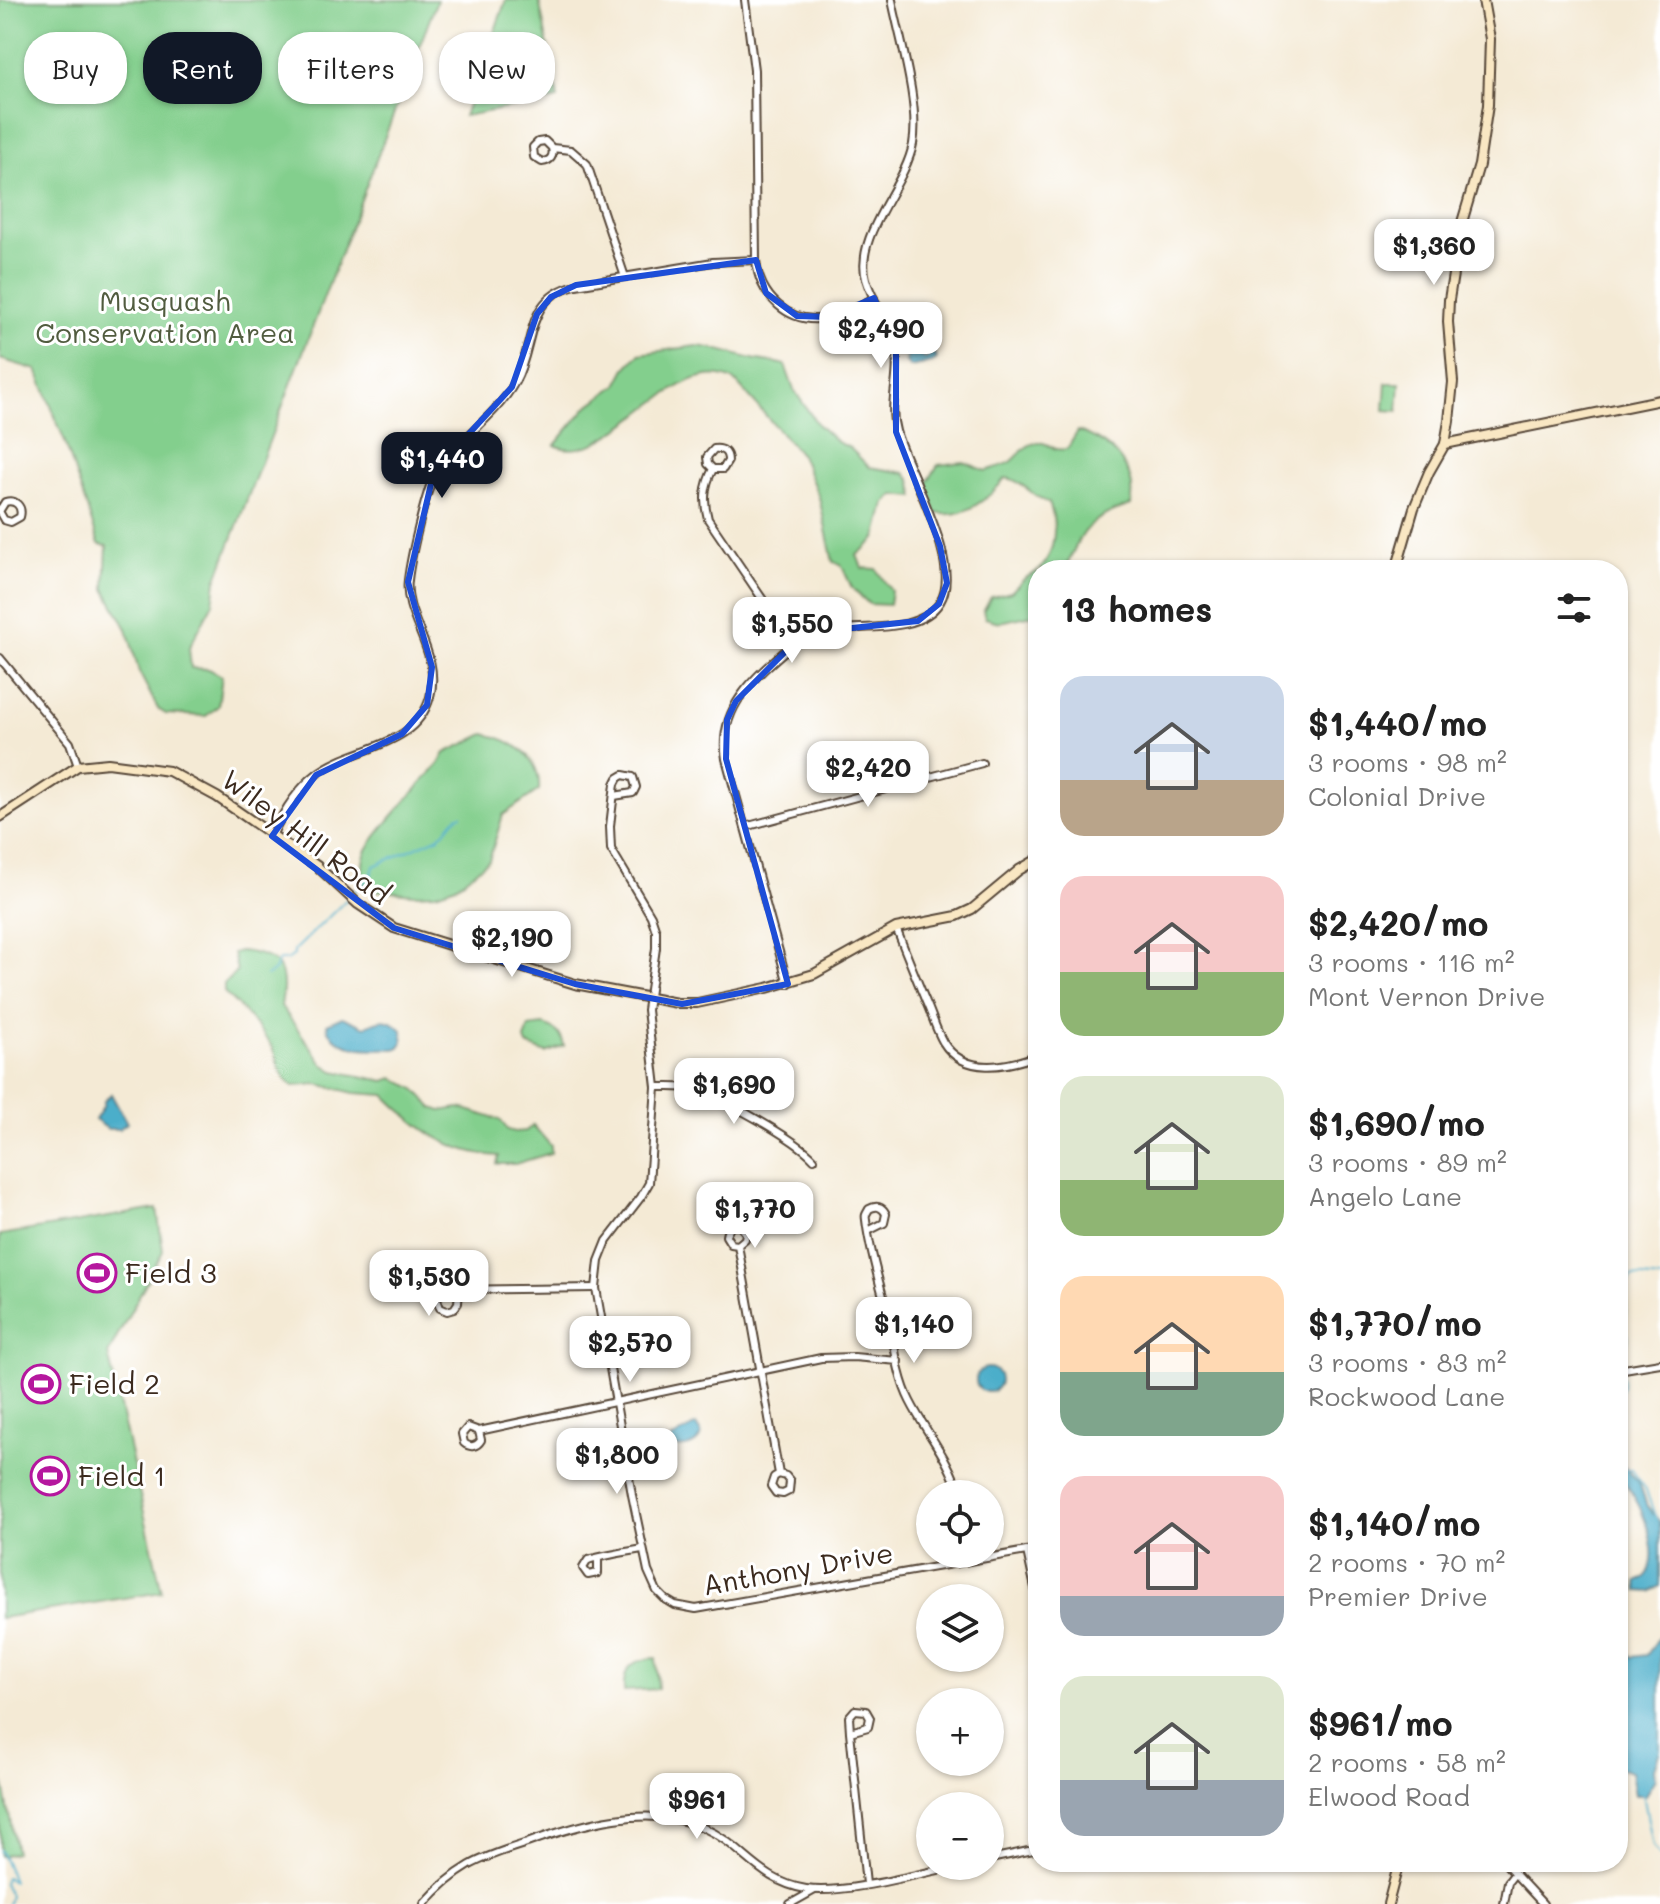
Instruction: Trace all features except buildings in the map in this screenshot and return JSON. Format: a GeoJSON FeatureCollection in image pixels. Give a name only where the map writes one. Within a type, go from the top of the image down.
{"type":"FeatureCollection","features":[{"type":"Feature","properties":{"kind":"street"},"geometry":{"type":"LineString","coordinates":[[745,0],[754,70],[756,260],[759,278],[766,293],[778,306],[797,316],[813,319],[829,317],[874,298]]}},
{"type":"Feature","properties":{"kind":"street"},"geometry":{"type":"LineString","coordinates":[[788,984],[724,748],[727,720],[736,701],[793,644],[824,631],[918,621],[937,606],[946,589],[947,572],[940,546],[896,432],[893,405],[896,350],[865,273],[865,251],[904,170],[914,133],[912,100],[892,0]]}},
{"type":"Feature","properties":{"kind":"street"},"geometry":{"type":"LineString","coordinates":[[1399,560],[1414,508],[1445,444],[1453,382],[1449,300],[1460,229],[1479,165],[1488,105],[1490,39],[1483,0]]}},
{"type":"Feature","properties":{"kind":"street"},"geometry":{"type":"LineString","coordinates":[[552,148],[571,150],[587,164],[625,277]]}},
{"type":"Feature","properties":{"kind":"street"},"geometry":{"type":"LineString","coordinates":[[272,836],[296,797],[316,775],[331,765],[398,737],[422,715],[432,689],[432,673],[408,582],[435,474],[515,382],[533,324],[547,301],[565,288],[724,261],[756,260]]}},
{"type":"Feature","properties":{"kind":"street"},"geometry":{"type":"LineString","coordinates":[[1445,444],[1660,400]]}},
{"type":"Feature","properties":{"kind":"street"},"geometry":{"type":"LineString","coordinates":[[713,469],[705,492],[708,519],[793,644]]}},
{"type":"Feature","properties":{"kind":"street"},"geometry":{"type":"LineString","coordinates":[[0,658],[70,743],[78,766],[0,817]]}},
{"type":"Feature","properties":{"kind":"street","name":"Wiley Hill Road"},"geometry":{"type":"LineString","coordinates":[[78,766],[108,763],[169,771],[204,788],[317,866],[358,904],[394,928],[575,984],[677,1003],[697,1003],[788,984],[825,969],[896,928],[957,916],[972,909],[1028,865]]}},
{"type":"Feature","properties":{"kind":"street"},"geometry":{"type":"LineString","coordinates":[[745,827],[982,763]]}},
{"type":"Feature","properties":{"kind":"street","name":"Anthony Drive"},"geometry":{"type":"LineString","coordinates":[[614,796],[609,838],[611,849],[651,916],[656,931],[647,999],[656,1087],[649,1182],[607,1241],[599,1261],[596,1288],[649,1575],[657,1591],[675,1605],[696,1609],[917,1568]]}},
{"type":"Feature","properties":{"kind":"street"},"geometry":{"type":"LineString","coordinates":[[896,928],[941,1037],[954,1055],[984,1067],[1028,1059]]}},
{"type":"Feature","properties":{"kind":"street"},"geometry":{"type":"LineString","coordinates":[[656,1087],[686,1087],[706,1094],[799,1144],[814,1159]]}},
{"type":"Feature","properties":{"kind":"street"},"geometry":{"type":"LineString","coordinates":[[868,1231],[909,1401],[946,1459],[954,1480]]}},
{"type":"Feature","properties":{"kind":"street"},"geometry":{"type":"LineString","coordinates":[[738,1245],[779,1474]]}},
{"type":"Feature","properties":{"kind":"street"},"geometry":{"type":"LineString","coordinates":[[459,1290],[596,1288]]}},
{"type":"Feature","properties":{"kind":"street"},"geometry":{"type":"LineString","coordinates":[[479,1431],[832,1357],[898,1361]]}},
{"type":"Feature","properties":{"kind":"street"},"geometry":{"type":"LineString","coordinates":[[1628,1368],[1660,1363]]}},
{"type":"Feature","properties":{"kind":"street"},"geometry":{"type":"LineString","coordinates":[[598,1558],[643,1549]]}},
{"type":"Feature","properties":{"kind":"street"},"geometry":{"type":"LineString","coordinates":[[1027,1551],[1028,1556]]}},
{"type":"Feature","properties":{"kind":"street","name":"Anthony Drive"},"geometry":{"type":"LineString","coordinates":[[1004,1554],[1027,1551]]}},
{"type":"Feature","properties":{"kind":"street"},"geometry":{"type":"LineString","coordinates":[[850,1732],[866,1884]]}},
{"type":"Feature","properties":{"kind":"street"},"geometry":{"type":"LineString","coordinates":[[424,1904],[459,1872],[487,1857],[582,1824],[626,1818],[670,1819],[697,1824],[716,1834],[763,1872],[789,1885],[815,1890],[916,1874]]}},
{"type":"Feature","properties":{"kind":"street"},"geometry":{"type":"LineString","coordinates":[[1004,1856],[1028,1851]]}},
{"type":"Feature","properties":{"kind":"street"},"geometry":{"type":"LineString","coordinates":[[1388,1904],[1396,1872]]}},
{"type":"Feature","properties":{"kind":"street"},"geometry":{"type":"LineString","coordinates":[[1504,1904],[1508,1882],[1515,1873],[1543,1904]]}},
{"type":"Feature","properties":{"kind":"street"},"geometry":{"type":"LineString","coordinates":[[789,1885],[794,1903],[815,1890]]}},
{"type":"Feature","properties":{"kind":"highlighted area"},"geometry":{"type":"Polygon","coordinates":[[[756,260],[766,293],[797,316],[829,317],[874,298],[896,350],[896,432],[940,546],[947,583],[939,604],[918,621],[824,631],[793,644],[736,701],[727,720],[726,759],[788,984],[682,1004],[575,984],[394,928],[272,836],[316,775],[402,734],[427,705],[432,667],[408,582],[431,484],[441,464],[512,387],[537,314],[551,297],[576,285],[756,260]]]}},
{"type":"Feature","properties":{"kind":"green space","name":"Musquash Conservation Area"},"geometry":{"type":"Polygon","coordinates":[[[0,0],[437,0],[423,37],[423,32],[278,32],[278,104],[397,104],[216,581],[213,603],[189,648],[191,668],[209,669],[222,676],[218,706],[206,716],[166,714],[158,709],[139,672],[127,629],[105,589],[107,546],[99,544],[37,370],[0,359],[0,0]]]}},
{"type":"Feature","properties":{"kind":"green space"},"geometry":{"type":"Polygon","coordinates":[[[506,0],[539,0],[545,32],[494,32],[506,0]]]}},
{"type":"Feature","properties":{"kind":"green space"},"geometry":{"type":"Polygon","coordinates":[[[468,104],[530,104],[464,116],[468,104]]]}},
{"type":"Feature","properties":{"kind":"green space"},"geometry":{"type":"Polygon","coordinates":[[[696,346],[785,365],[794,390],[818,425],[837,442],[850,448],[869,467],[905,473],[911,480],[915,497],[894,495],[885,504],[876,539],[857,555],[862,568],[876,569],[891,591],[889,605],[869,604],[852,588],[841,564],[833,562],[819,497],[801,455],[736,382],[714,375],[691,380],[598,441],[576,449],[555,445],[587,407],[617,385],[626,368],[639,354],[696,346]]]}},
{"type":"Feature","properties":{"kind":"green space"},"geometry":{"type":"Polygon","coordinates":[[[1386,383],[1400,383],[1398,411],[1384,410],[1386,383]]]}},
{"type":"Feature","properties":{"kind":"green space"},"geometry":{"type":"Polygon","coordinates":[[[1078,431],[1101,442],[1120,459],[1131,480],[1132,492],[1131,505],[1095,521],[1082,536],[1069,560],[1046,560],[1054,529],[1049,503],[1011,479],[1005,478],[975,506],[956,513],[936,513],[926,485],[938,465],[964,462],[986,471],[1011,462],[1032,444],[1043,443],[1056,449],[1067,449],[1078,431]]]}},
{"type":"Feature","properties":{"kind":"green space"},"geometry":{"type":"Polygon","coordinates":[[[1028,576],[1028,616],[999,622],[985,618],[983,611],[991,597],[1011,592],[1028,576]]]}},
{"type":"Feature","properties":{"kind":"green space"},"geometry":{"type":"Polygon","coordinates":[[[485,734],[506,741],[524,752],[536,769],[539,790],[503,815],[489,860],[456,886],[436,893],[414,894],[365,887],[364,858],[377,835],[439,764],[445,753],[485,734]]]}},
{"type":"Feature","properties":{"kind":"green space"},"geometry":{"type":"Polygon","coordinates":[[[240,951],[264,956],[278,966],[283,982],[281,1006],[323,1064],[334,1071],[385,1081],[393,1078],[414,1088],[433,1108],[441,1111],[468,1110],[500,1120],[508,1130],[515,1132],[526,1131],[533,1125],[551,1146],[551,1153],[515,1164],[497,1164],[499,1156],[465,1150],[436,1137],[385,1095],[354,1093],[318,1084],[293,1086],[283,1075],[268,1041],[224,992],[224,984],[237,971],[233,953],[240,951]]]}},
{"type":"Feature","properties":{"kind":"green space"},"geometry":{"type":"Polygon","coordinates":[[[543,1025],[557,1032],[564,1046],[546,1053],[527,1045],[525,1040],[529,1027],[543,1025]]]}},
{"type":"Feature","properties":{"kind":"green space"},"geometry":{"type":"Polygon","coordinates":[[[157,1209],[163,1251],[108,1354],[162,1592],[0,1618],[0,1235],[157,1209]]]}},
{"type":"Feature","properties":{"kind":"green space"},"geometry":{"type":"Polygon","coordinates":[[[656,1658],[658,1689],[624,1691],[627,1670],[641,1660],[656,1658]]]}},
{"type":"Feature","properties":{"kind":"green space"},"geometry":{"type":"Polygon","coordinates":[[[0,1763],[16,1852],[0,1856],[0,1763]]]}},
{"type":"Feature","properties":{"kind":"water"},"geometry":{"type":"Polygon","coordinates":[[[915,349],[925,359],[934,353],[937,358],[933,362],[910,367],[906,362],[908,351],[915,349]]]}},
{"type":"Feature","properties":{"kind":"water"},"geometry":{"type":"Polygon","coordinates":[[[407,445],[416,454],[407,463],[398,454],[407,445]]]}},
{"type":"Feature","properties":{"kind":"water"},"geometry":{"type":"Polygon","coordinates":[[[342,1017],[365,1027],[375,1022],[389,1021],[402,1030],[403,1041],[395,1049],[359,1048],[343,1043],[328,1031],[327,1024],[342,1017]]]}},
{"type":"Feature","properties":{"kind":"water"},"geometry":{"type":"Polygon","coordinates":[[[111,1094],[127,1123],[119,1129],[108,1129],[95,1120],[111,1094]]]}},
{"type":"Feature","properties":{"kind":"water"},"geometry":{"type":"Polygon","coordinates":[[[988,1368],[999,1375],[1000,1380],[993,1391],[988,1392],[977,1385],[976,1380],[983,1369],[988,1368]]]}},
{"type":"Feature","properties":{"kind":"water"},"geometry":{"type":"Polygon","coordinates":[[[696,1425],[701,1433],[698,1441],[686,1447],[672,1446],[671,1439],[696,1425]]]}},
{"type":"Feature","properties":{"kind":"water"},"geometry":{"type":"Polygon","coordinates":[[[1628,1471],[1639,1482],[1647,1506],[1660,1522],[1660,1586],[1651,1592],[1638,1591],[1637,1582],[1650,1569],[1652,1547],[1645,1520],[1628,1488],[1628,1471]]]}},
{"type":"Feature","properties":{"kind":"water"},"geometry":{"type":"Polygon","coordinates":[[[1660,1635],[1660,1750],[1654,1769],[1655,1779],[1645,1795],[1635,1795],[1631,1772],[1628,1771],[1628,1653],[1632,1657],[1647,1655],[1660,1635]]]}},
{"type":"Feature","properties":{"kind":"water"},"geometry":{"type":"Polygon","coordinates":[[[727,1800],[728,1804],[704,1818],[696,1819],[690,1814],[693,1807],[727,1800]]]}},
{"type":"Feature","properties":{"kind":"waterway"},"geometry":{"type":"LineString","coordinates":[[351,895],[372,874],[374,866],[439,837],[462,815]]}},
{"type":"Feature","properties":{"kind":"waterway"},"geometry":{"type":"LineString","coordinates":[[266,976],[274,971],[279,960],[287,960],[294,955],[294,951],[346,900]]}},
{"type":"Feature","properties":{"kind":"waterway"},"geometry":{"type":"LineString","coordinates":[[1628,1281],[1633,1276],[1660,1279]]}},
{"type":"Feature","properties":{"kind":"waterway"},"geometry":{"type":"LineString","coordinates":[[1628,1470],[1632,1470],[1645,1488],[1657,1521]]}},
{"type":"Feature","properties":{"kind":"waterway"},"geometry":{"type":"LineString","coordinates":[[1643,1794],[1653,1846],[1660,1856]]}},
{"type":"Feature","properties":{"kind":"waterway"},"geometry":{"type":"LineString","coordinates":[[0,1850],[13,1881],[6,1877],[4,1883],[10,1895],[8,1904]]}},
{"type":"Feature","properties":{"kind":"place","name":"Field 3"},"geometry":{"type":"Point","coordinates":[97,1273]}},
{"type":"Feature","properties":{"kind":"place","name":"Field 2"},"geometry":{"type":"Point","coordinates":[41,1384]}},
{"type":"Feature","properties":{"kind":"place","name":"Field 1"},"geometry":{"type":"Point","coordinates":[50,1476]}}]}
